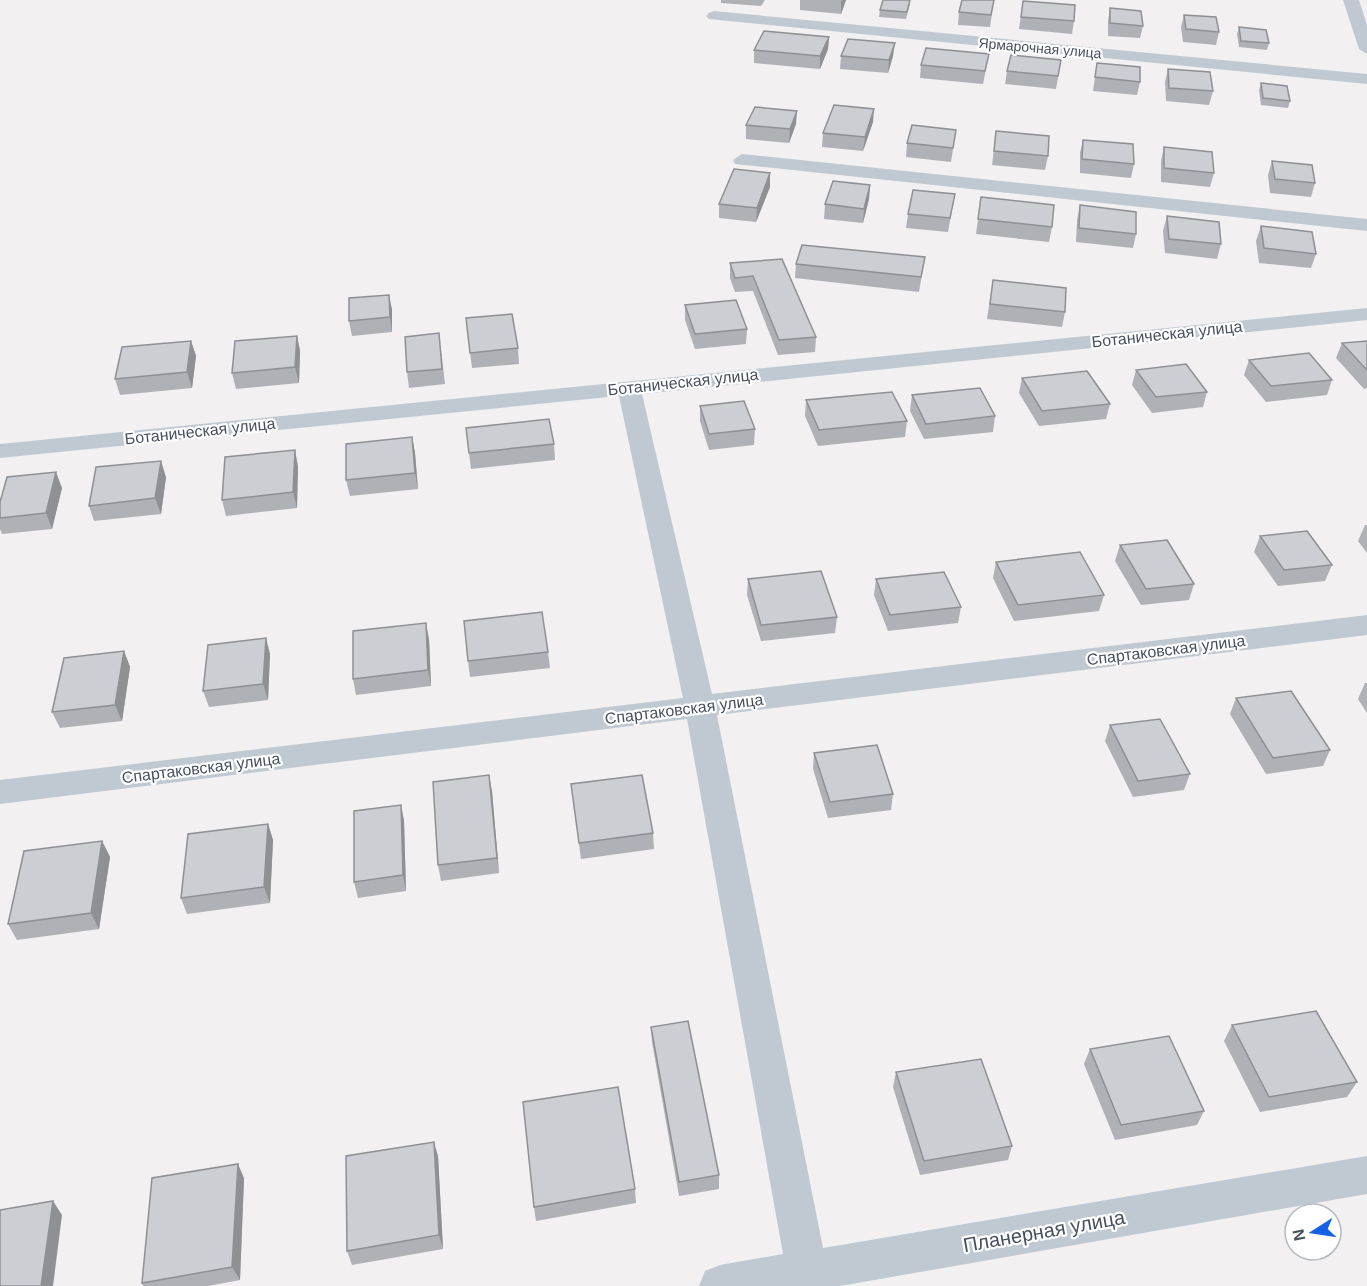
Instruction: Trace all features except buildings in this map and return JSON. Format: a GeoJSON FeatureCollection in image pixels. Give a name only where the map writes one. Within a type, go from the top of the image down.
{"type":"FeatureCollection","features":[{"type":"Feature","properties":{"kind":"street"},"geometry":{"type":"LineString","coordinates":[[1351,0],[1367,49]]}},
{"type":"Feature","properties":{"kind":"street","name":"Ярмарочная улица"},"geometry":{"type":"LineString","coordinates":[[714,16],[1367,79]]}},
{"type":"Feature","properties":{"kind":"street"},"geometry":{"type":"LineString","coordinates":[[742,160],[1367,225]]}},
{"type":"Feature","properties":{"kind":"street","name":"Ботаническая улица"},"geometry":{"type":"LineString","coordinates":[[0,451],[1367,314]]}},
{"type":"Feature","properties":{"kind":"street"},"geometry":{"type":"LineString","coordinates":[[630,388],[700,707],[808,1279]]}},
{"type":"Feature","properties":{"kind":"street","name":"Спартаковская улица"},"geometry":{"type":"LineString","coordinates":[[0,792],[1367,625]]}},
{"type":"Feature","properties":{"kind":"street","name":"Планерная улица"},"geometry":{"type":"LineString","coordinates":[[720,1286],[808,1279],[1367,1175]]}}]}
